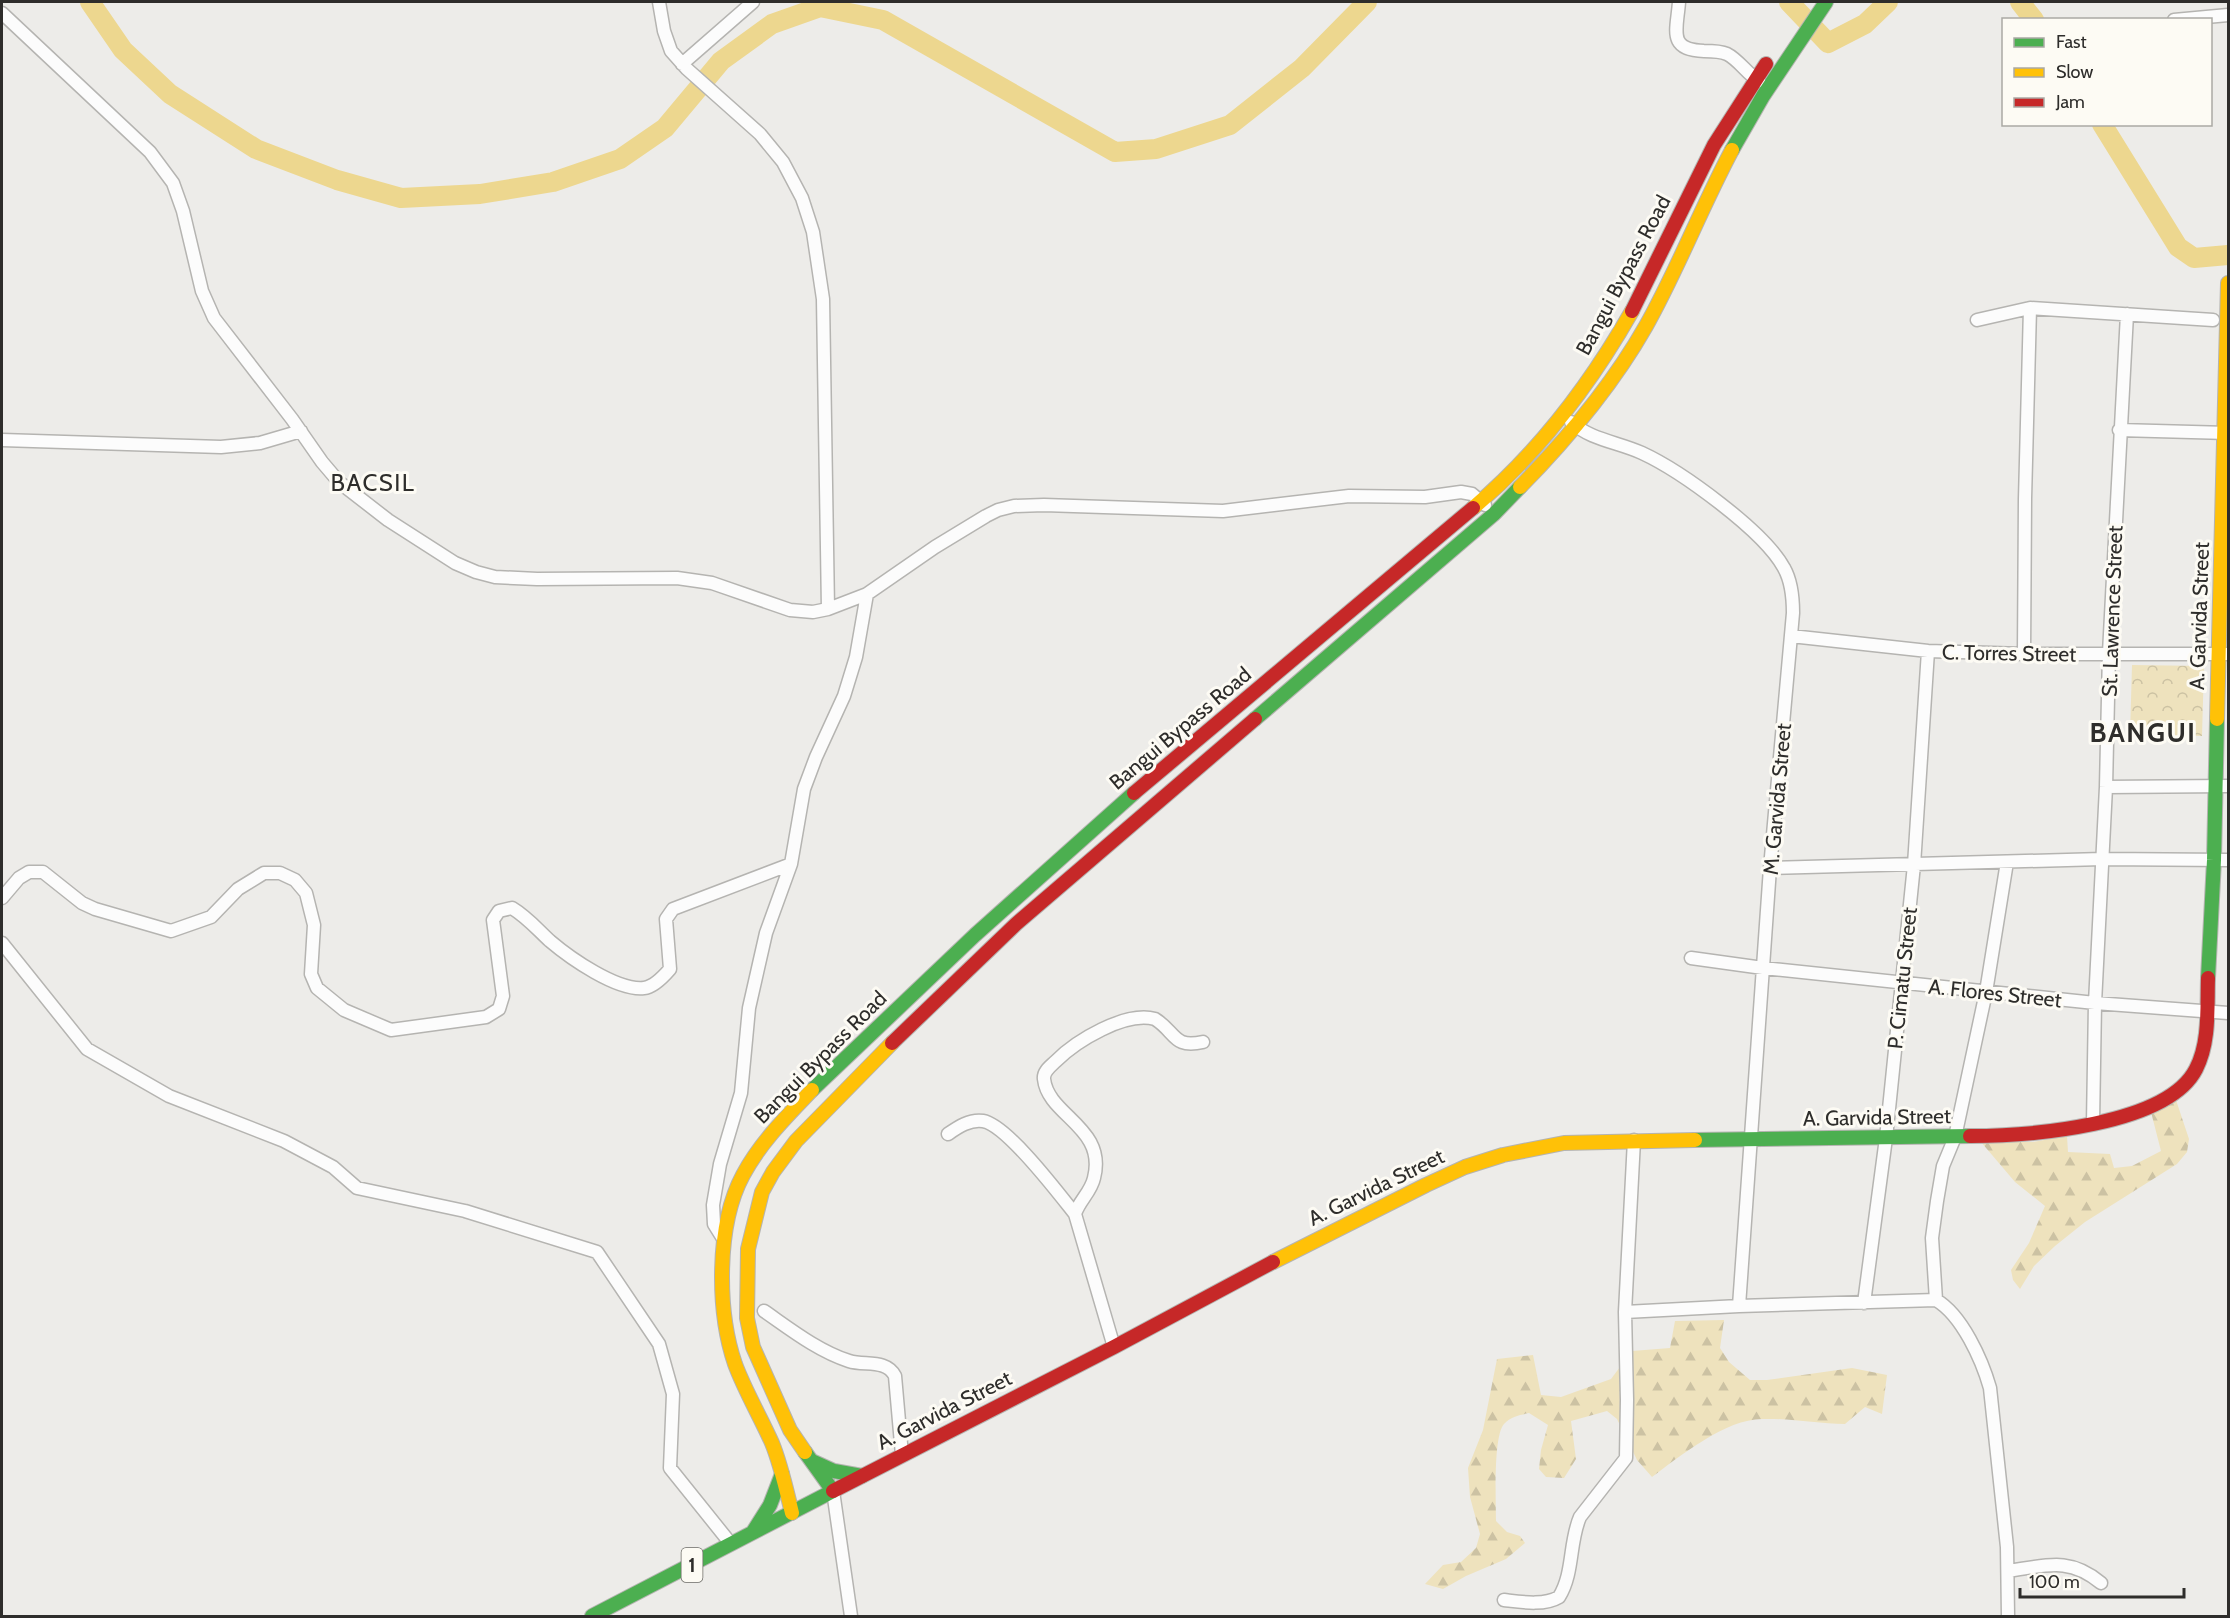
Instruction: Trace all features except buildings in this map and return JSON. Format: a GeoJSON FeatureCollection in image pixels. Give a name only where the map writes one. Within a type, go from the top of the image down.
{"type":"FeatureCollection","features":[{"type":"Feature","properties":{"kind":"main road","name":"Bangui Bypass Road"},"geometry":{"type":"LineString","coordinates":[[792,1513],[774,1448],[731,1354],[725,1322],[725,1241],[729,1211],[754,1154],[836,1066],[1000,910],[1481,501],[1513,470],[1562,414],[1599,366],[1643,292],[1714,145],[1761,83],[1786,61],[1826,2]]}},
{"type":"Feature","properties":{"kind":"main road","name":"Bangui Bypass Road"},"geometry":{"type":"LineString","coordinates":[[833,1491],[790,1430],[753,1347],[747,1318],[748,1249],[762,1192],[773,1172],[796,1141],[859,1075],[1016,924],[1494,514],[1546,460],[1614,377],[1659,301],[1774,53]]}},
{"type":"Feature","properties":{"kind":"main road","name":"A. Garvida Street"},"geometry":{"type":"LineString","coordinates":[[833,1491],[1114,1347],[1324,1235],[1465,1167],[1503,1155],[1564,1143],[1634,1140],[1955,1137],[2034,1134],[2093,1123],[2146,1107],[2181,1088],[2196,1071],[2204,1050],[2222,860],[2228,285]]}},
{"type":"Feature","properties":{"kind":"main road"},"geometry":{"type":"LineString","coordinates":[[752,1401],[773,1392]]}},
{"type":"Feature","properties":{"kind":"main road"},"geometry":{"type":"LineString","coordinates":[[811,1460],[834,1471],[862,1476]]}},
{"type":"Feature","properties":{"kind":"main road"},"geometry":{"type":"LineString","coordinates":[[751,1534],[770,1506],[782,1474]]}},
{"type":"Feature","properties":{"kind":"main road","name":"1"},"geometry":{"type":"LineString","coordinates":[[592,1617],[833,1491]]}},
{"type":"Feature","properties":{"kind":"street"},"geometry":{"type":"LineString","coordinates":[[659,2],[668,44],[684,66],[760,134],[783,162],[802,198],[813,232],[822,299],[828,609]]}},
{"type":"Feature","properties":{"kind":"street"},"geometry":{"type":"LineString","coordinates":[[684,66],[753,2]]}},
{"type":"Feature","properties":{"kind":"street"},"geometry":{"type":"LineString","coordinates":[[1678,2],[1676,35],[1679,43],[1685,49],[1728,54],[1761,83]]}},
{"type":"Feature","properties":{"kind":"street"},"geometry":{"type":"LineString","coordinates":[[2,14],[150,152],[162,166],[173,183],[183,211],[202,291],[214,318],[331,473],[350,491],[388,520],[464,568],[495,577],[537,579],[677,578],[712,583],[790,610],[813,612],[828,609],[867,594],[935,547],[986,516],[1014,506],[1223,511],[1349,496],[1425,497],[1461,492],[1472,494],[1494,514]]}},
{"type":"Feature","properties":{"kind":"street"},"geometry":{"type":"LineString","coordinates":[[2196,18],[2229,15]]}},
{"type":"Feature","properties":{"kind":"street"},"geometry":{"type":"LineString","coordinates":[[2024,654],[2030,308]]}},
{"type":"Feature","properties":{"kind":"street"},"geometry":{"type":"LineString","coordinates":[[1977,320],[2030,308],[2213,320]]}},
{"type":"Feature","properties":{"kind":"street","name":"St. Lawrence Street"},"geometry":{"type":"LineString","coordinates":[[2093,1123],[2095,1004],[2106,787],[2109,653],[2119,430],[2127,315]]}},
{"type":"Feature","properties":{"kind":"street","name":"M. Garvida Street"},"geometry":{"type":"LineString","coordinates":[[1562,414],[1575,426],[1596,437],[1642,453],[1666,466],[1732,514],[1757,535],[1777,558],[1789,578],[1792,593],[1791,636],[1770,868],[1739,1306]]}},
{"type":"Feature","properties":{"kind":"street"},"geometry":{"type":"LineString","coordinates":[[2119,430],[2227,433]]}},
{"type":"Feature","properties":{"kind":"street"},"geometry":{"type":"LineString","coordinates":[[2,440],[221,447],[260,443],[301,431]]}},
{"type":"Feature","properties":{"kind":"street"},"geometry":{"type":"LineString","coordinates":[[725,1241],[714,1224],[715,1187],[741,1093],[749,1008],[766,933],[791,864],[804,789],[844,696],[856,657],[867,594]]}},
{"type":"Feature","properties":{"kind":"street","name":"C. Torres Street"},"geometry":{"type":"LineString","coordinates":[[1791,636],[1928,651],[2024,654],[2224,654]]}},
{"type":"Feature","properties":{"kind":"street","name":"P. Cimatu Street"},"geometry":{"type":"LineString","coordinates":[[1864,1303],[1886,1138],[1900,982],[1914,865],[1928,651]]}},
{"type":"Feature","properties":{"kind":"street"},"geometry":{"type":"LineString","coordinates":[[2106,787],[2222,786]]}},
{"type":"Feature","properties":{"kind":"street"},"geometry":{"type":"LineString","coordinates":[[1770,868],[2102,859],[2222,860]]}},
{"type":"Feature","properties":{"kind":"street"},"geometry":{"type":"LineString","coordinates":[[1936,1299],[1932,1238],[1943,1166],[1955,1137],[1986,992],[2007,862]]}},
{"type":"Feature","properties":{"kind":"street"},"geometry":{"type":"LineString","coordinates":[[2,898],[19,878],[29,872],[44,872],[82,903],[95,909],[171,931],[211,916],[238,889],[264,873],[280,873],[295,880],[306,893],[314,925],[311,974],[317,988],[344,1010],[391,1030],[486,1017],[499,1009],[503,996],[493,920],[499,911],[512,908],[526,917],[567,954],[608,979],[626,986],[646,988],[662,978],[670,969],[666,919],[673,909],[791,864]]}},
{"type":"Feature","properties":{"kind":"street"},"geometry":{"type":"LineString","coordinates":[[2,943],[87,1049],[169,1096],[284,1141],[333,1167],[357,1188],[465,1211],[597,1252],[659,1344],[673,1394],[670,1468],[731,1545]]}},
{"type":"Feature","properties":{"kind":"street","name":"A. Flores Street"},"geometry":{"type":"LineString","coordinates":[[1691,958],[2095,1004],[2229,1013]]}},
{"type":"Feature","properties":{"kind":"street"},"geometry":{"type":"LineString","coordinates":[[1075,1214],[1094,1177],[1095,1155],[1087,1136],[1057,1105],[1046,1086],[1045,1072],[1065,1051],[1079,1042],[1127,1021],[1155,1019],[1182,1043],[1203,1042]]}},
{"type":"Feature","properties":{"kind":"street"},"geometry":{"type":"LineString","coordinates":[[948,1134],[969,1123],[986,1122],[1008,1138],[1047,1177],[1075,1214],[1114,1347]]}},
{"type":"Feature","properties":{"kind":"street"},"geometry":{"type":"LineString","coordinates":[[1504,1600],[1528,1603],[1554,1600],[1559,1597],[1573,1555],[1576,1526],[1580,1517],[1626,1458],[1625,1312],[1634,1140]]}},
{"type":"Feature","properties":{"kind":"street"},"geometry":{"type":"LineString","coordinates":[[1625,1312],[1936,1299],[1946,1305],[1971,1342],[1984,1368],[1990,1388],[2007,1547],[2008,1617]]}},
{"type":"Feature","properties":{"kind":"street"},"geometry":{"type":"LineString","coordinates":[[764,1311],[826,1351],[849,1361],[891,1368],[895,1376],[898,1399],[902,1455]]}},
{"type":"Feature","properties":{"kind":"street"},"geometry":{"type":"LineString","coordinates":[[833,1491],[851,1617]]}},
{"type":"Feature","properties":{"kind":"street"},"geometry":{"type":"LineString","coordinates":[[2008,1571],[2065,1564],[2091,1574],[2101,1582]]}},
{"type":"Feature","properties":{"kind":"green space"},"geometry":{"type":"Polygon","coordinates":[[[2132,665],[2204,666],[2202,736],[2130,735],[2132,665]]]}},
{"type":"Feature","properties":{"kind":"green space"},"geometry":{"type":"Polygon","coordinates":[[[2176,1100],[2189,1139],[2187,1152],[2177,1164],[2085,1222],[2055,1246],[2034,1266],[2020,1289],[2013,1280],[2011,1270],[2029,1243],[2045,1206],[2015,1182],[1981,1142],[2033,1142],[2067,1136],[2068,1152],[2110,1154],[2114,1168],[2132,1166],[2161,1151],[2151,1112],[2176,1100]]]}},
{"type":"Feature","properties":{"kind":"green space"},"geometry":{"type":"Polygon","coordinates":[[[1724,1320],[1720,1348],[1729,1362],[1750,1380],[1767,1380],[1852,1368],[1887,1375],[1882,1414],[1865,1407],[1845,1424],[1772,1419],[1748,1421],[1734,1425],[1704,1440],[1652,1477],[1637,1460],[1617,1419],[1607,1411],[1571,1421],[1576,1459],[1564,1478],[1546,1477],[1539,1469],[1541,1450],[1548,1425],[1529,1413],[1516,1416],[1504,1424],[1500,1431],[1496,1470],[1496,1521],[1507,1532],[1520,1536],[1525,1543],[1506,1559],[1466,1576],[1443,1589],[1425,1584],[1443,1565],[1461,1562],[1476,1548],[1480,1534],[1470,1497],[1468,1468],[1483,1430],[1497,1359],[1533,1355],[1541,1395],[1561,1397],[1611,1379],[1632,1351],[1670,1348],[1675,1321],[1724,1320]]]}},
{"type":"Feature","properties":{"kind":"waterway"},"geometry":{"type":"LineString","coordinates":[[90,2],[123,50],[170,94],[256,149],[337,180],[401,198],[480,194],[553,182],[620,159],[665,128],[721,61],[772,24],[820,7],[883,20],[1115,152],[1156,149],[1230,125],[1302,68],[1367,2]]}},
{"type":"Feature","properties":{"kind":"waterway"},"geometry":{"type":"LineString","coordinates":[[1789,2],[1828,43],[1865,24],[1888,2]]}},
{"type":"Feature","properties":{"kind":"waterway"},"geometry":{"type":"LineString","coordinates":[[2020,2],[2032,18]]}},
{"type":"Feature","properties":{"kind":"waterway"},"geometry":{"type":"LineString","coordinates":[[2103,126],[2178,247],[2194,258],[2228,255]]}},
{"type":"Feature","properties":{"kind":"traffic: fast"},"geometry":{"type":"LineString","coordinates":[[1732,150],[1763,96],[1826,2]]}},
{"type":"Feature","properties":{"kind":"traffic: fast"},"geometry":{"type":"LineString","coordinates":[[1255,719],[1494,514],[1520,487]]}},
{"type":"Feature","properties":{"kind":"traffic: fast"},"geometry":{"type":"LineString","coordinates":[[2208,978],[2214,860],[2217,719]]}},
{"type":"Feature","properties":{"kind":"traffic: fast"},"geometry":{"type":"LineString","coordinates":[[812,1090],[975,935],[1134,793]]}},
{"type":"Feature","properties":{"kind":"traffic: fast"},"geometry":{"type":"LineString","coordinates":[[1695,1140],[1970,1136]]}},
{"type":"Feature","properties":{"kind":"traffic: fast"},"geometry":{"type":"LineString","coordinates":[[592,1616],[833,1491],[805,1452]]}},
{"type":"Feature","properties":{"kind":"traffic: fast"},"geometry":{"type":"LineString","coordinates":[[812,1461],[834,1471],[862,1476]]}},
{"type":"Feature","properties":{"kind":"traffic: fast"},"geometry":{"type":"LineString","coordinates":[[753,1532],[770,1505],[782,1474]]}},
{"type":"Feature","properties":{"kind":"traffic: slow"},"geometry":{"type":"LineString","coordinates":[[1520,487],[1588,411],[1633,348],[1669,283],[1732,150]]}},
{"type":"Feature","properties":{"kind":"traffic: slow"},"geometry":{"type":"LineString","coordinates":[[2217,719],[2228,283]]}},
{"type":"Feature","properties":{"kind":"traffic: slow"},"geometry":{"type":"LineString","coordinates":[[1473,508],[1497,487],[1541,441],[1581,391],[1632,311]]}},
{"type":"Feature","properties":{"kind":"traffic: slow"},"geometry":{"type":"LineString","coordinates":[[805,1452],[790,1430],[753,1347],[747,1318],[748,1249],[762,1192],[773,1172],[796,1141],[892,1043]]}},
{"type":"Feature","properties":{"kind":"traffic: slow"},"geometry":{"type":"LineString","coordinates":[[792,1513],[775,1451],[735,1364],[725,1319],[722,1268],[728,1218],[734,1195],[743,1175],[765,1141],[812,1090]]}},
{"type":"Feature","properties":{"kind":"traffic: slow"},"geometry":{"type":"LineString","coordinates":[[1273,1262],[1426,1185],[1465,1167],[1503,1155],[1564,1143],[1695,1140]]}},
{"type":"Feature","properties":{"kind":"traffic: jam"},"geometry":{"type":"LineString","coordinates":[[1632,311],[1714,145],[1766,64]]}},
{"type":"Feature","properties":{"kind":"traffic: jam"},"geometry":{"type":"LineString","coordinates":[[1134,793],[1473,508]]}},
{"type":"Feature","properties":{"kind":"traffic: jam"},"geometry":{"type":"LineString","coordinates":[[892,1043],[1016,924],[1255,719]]}},
{"type":"Feature","properties":{"kind":"traffic: jam"},"geometry":{"type":"LineString","coordinates":[[1970,1136],[2025,1134],[2094,1124],[2156,1104],[2180,1088],[2196,1069],[2204,1047],[2208,978]]}},
{"type":"Feature","properties":{"kind":"traffic: jam"},"geometry":{"type":"LineString","coordinates":[[833,1491],[1114,1347],[1273,1262]]}},
{"type":"Feature","properties":{"kind":"district","name":"BACSIL"},"geometry":{"type":"Point","coordinates":[373,482]}},
{"type":"Feature","properties":{"kind":"district","name":"BANGUI"},"geometry":{"type":"Point","coordinates":[2143,732]}}]}
